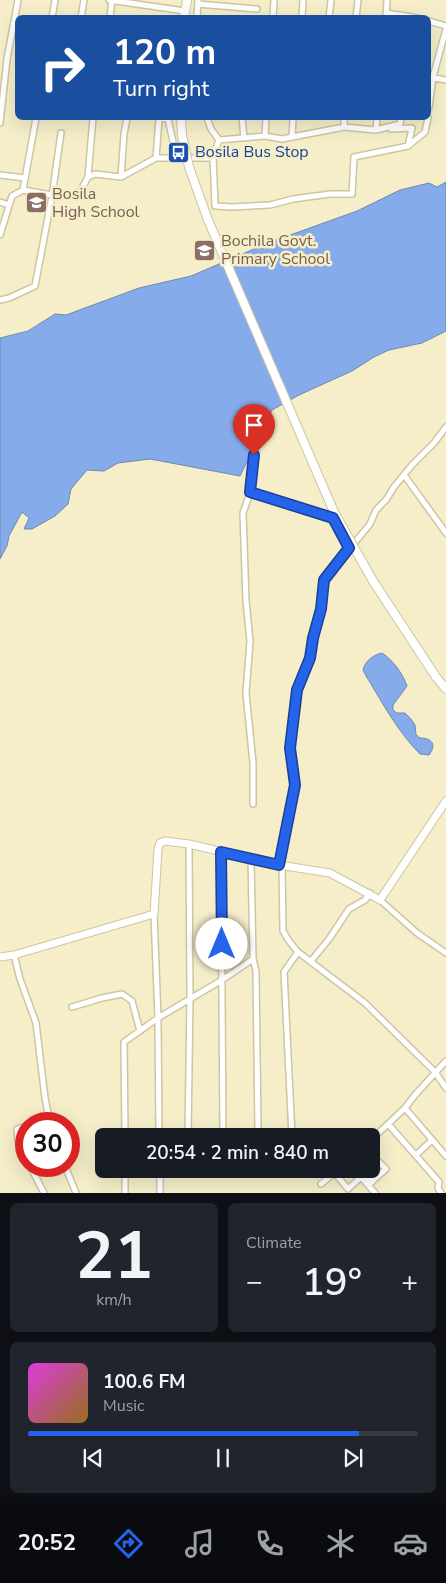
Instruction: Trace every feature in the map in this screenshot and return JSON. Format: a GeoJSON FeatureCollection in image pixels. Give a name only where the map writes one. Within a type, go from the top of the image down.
{"type":"FeatureCollection","features":[{"type":"Feature","properties":{"kind":"main road"},"geometry":{"type":"LineString","coordinates":[[185,14],[187,0]]}},
{"type":"Feature","properties":{"kind":"main road"},"geometry":{"type":"LineString","coordinates":[[180,120],[184,146],[200,200],[334,512],[373,581],[446,690]]}},
{"type":"Feature","properties":{"kind":"street"},"geometry":{"type":"LineString","coordinates":[[15,15],[18,0]]}},
{"type":"Feature","properties":{"kind":"street"},"geometry":{"type":"LineString","coordinates":[[52,15],[55,0]]}},
{"type":"Feature","properties":{"kind":"street"},"geometry":{"type":"LineString","coordinates":[[82,15],[84,0]]}},
{"type":"Feature","properties":{"kind":"street"},"geometry":{"type":"LineString","coordinates":[[108,0],[144,2],[185,14]]}},
{"type":"Feature","properties":{"kind":"street"},"geometry":{"type":"LineString","coordinates":[[110,15],[112,0]]}},
{"type":"Feature","properties":{"kind":"street"},"geometry":{"type":"LineString","coordinates":[[273,15],[274,0]]}},
{"type":"Feature","properties":{"kind":"street"},"geometry":{"type":"LineString","coordinates":[[302,15],[303,0]]}},
{"type":"Feature","properties":{"kind":"street"},"geometry":{"type":"LineString","coordinates":[[329,15],[331,0]]}},
{"type":"Feature","properties":{"kind":"street"},"geometry":{"type":"LineString","coordinates":[[356,15],[358,0]]}},
{"type":"Feature","properties":{"kind":"street"},"geometry":{"type":"LineString","coordinates":[[386,15],[387,0]]}},
{"type":"Feature","properties":{"kind":"street"},"geometry":{"type":"LineString","coordinates":[[198,15],[198,2],[257,9]]}},
{"type":"Feature","properties":{"kind":"street"},"geometry":{"type":"LineString","coordinates":[[0,123],[7,59],[15,16]]}},
{"type":"Feature","properties":{"kind":"street"},"geometry":{"type":"LineString","coordinates":[[431,22],[446,28],[431,77],[446,80]]}},
{"type":"Feature","properties":{"kind":"street"},"geometry":{"type":"LineString","coordinates":[[23,190],[36,120]]}},
{"type":"Feature","properties":{"kind":"street"},"geometry":{"type":"LineString","coordinates":[[0,235],[12,196],[23,190],[52,196],[73,196],[80,192],[88,177],[93,120]]}},
{"type":"Feature","properties":{"kind":"street"},"geometry":{"type":"LineString","coordinates":[[121,177],[127,120]]}},
{"type":"Feature","properties":{"kind":"street"},"geometry":{"type":"LineString","coordinates":[[156,158],[160,120]]}},
{"type":"Feature","properties":{"kind":"street"},"geometry":{"type":"LineString","coordinates":[[168,120],[174,146]]}},
{"type":"Feature","properties":{"kind":"street"},"geometry":{"type":"LineString","coordinates":[[208,120],[211,129],[219,140]]}},
{"type":"Feature","properties":{"kind":"street"},"geometry":{"type":"LineString","coordinates":[[242,120],[244,138]]}},
{"type":"Feature","properties":{"kind":"street"},"geometry":{"type":"LineString","coordinates":[[264,136],[266,120]]}},
{"type":"Feature","properties":{"kind":"street"},"geometry":{"type":"LineString","coordinates":[[292,137],[293,120]]}},
{"type":"Feature","properties":{"kind":"street"},"geometry":{"type":"LineString","coordinates":[[344,120],[344,127]]}},
{"type":"Feature","properties":{"kind":"street"},"geometry":{"type":"LineString","coordinates":[[376,130],[377,120]]}},
{"type":"Feature","properties":{"kind":"street"},"geometry":{"type":"LineString","coordinates":[[219,140],[264,136],[282,139],[344,127],[376,130],[400,124],[401,120]]}},
{"type":"Feature","properties":{"kind":"street"},"geometry":{"type":"LineString","coordinates":[[219,140],[213,156],[215,206],[270,205],[294,199],[330,194],[352,194],[354,157],[408,146],[425,132],[428,120]]}},
{"type":"Feature","properties":{"kind":"street"},"geometry":{"type":"LineString","coordinates":[[390,127],[391,129],[412,128],[408,146]]}},
{"type":"Feature","properties":{"kind":"street"},"geometry":{"type":"LineString","coordinates":[[0,300],[35,286],[52,196],[60,133]]}},
{"type":"Feature","properties":{"kind":"street"},"geometry":{"type":"LineString","coordinates":[[88,177],[95,174],[121,177],[156,158],[210,158],[213,156]]}},
{"type":"Feature","properties":{"kind":"street"},"geometry":{"type":"LineString","coordinates":[[0,176],[25,178]]}},
{"type":"Feature","properties":{"kind":"street"},"geometry":{"type":"LineString","coordinates":[[0,202],[9,205]]}},
{"type":"Feature","properties":{"kind":"street"},"geometry":{"type":"LineString","coordinates":[[446,427],[376,510],[370,524],[324,580],[321,609],[310,658],[297,690],[290,748],[295,785],[280,865],[282,931],[289,941],[298,952],[365,1003],[435,1072],[446,1088]]}},
{"type":"Feature","properties":{"kind":"street"},"geometry":{"type":"LineString","coordinates":[[253,804],[252,763],[246,693],[250,641],[246,601],[243,513],[250,492],[254,455]]}},
{"type":"Feature","properties":{"kind":"street"},"geometry":{"type":"LineString","coordinates":[[404,475],[446,533]]}},
{"type":"Feature","properties":{"kind":"street"},"geometry":{"type":"LineString","coordinates":[[250,492],[333,518],[349,548]]}},
{"type":"Feature","properties":{"kind":"street"},"geometry":{"type":"LineString","coordinates":[[380,900],[446,801]]}},
{"type":"Feature","properties":{"kind":"street"},"geometry":{"type":"LineString","coordinates":[[159,1128],[158,1018],[154,914],[160,843],[165,841],[189,844],[280,865],[330,873],[370,893],[417,933],[446,953]]}},
{"type":"Feature","properties":{"kind":"street"},"geometry":{"type":"LineString","coordinates":[[188,1128],[189,844]]}},
{"type":"Feature","properties":{"kind":"street"},"geometry":{"type":"LineString","coordinates":[[221,852],[223,1128]]}},
{"type":"Feature","properties":{"kind":"street"},"geometry":{"type":"LineString","coordinates":[[251,859],[252,959],[256,970],[258,1128]]}},
{"type":"Feature","properties":{"kind":"street"},"geometry":{"type":"LineString","coordinates":[[311,961],[349,909],[365,900],[370,893]]}},
{"type":"Feature","properties":{"kind":"street"},"geometry":{"type":"LineString","coordinates":[[0,957],[14,955],[154,914]]}},
{"type":"Feature","properties":{"kind":"street"},"geometry":{"type":"LineString","coordinates":[[292,1128],[284,972],[298,952]]}},
{"type":"Feature","properties":{"kind":"street"},"geometry":{"type":"LineString","coordinates":[[14,955],[39,1036],[47,1112]]}},
{"type":"Feature","properties":{"kind":"street"},"geometry":{"type":"LineString","coordinates":[[125,1128],[124,1042],[158,1018],[222,980],[252,959]]}},
{"type":"Feature","properties":{"kind":"street"},"geometry":{"type":"LineString","coordinates":[[72,1007],[122,994],[132,1001],[140,1031]]}},
{"type":"Feature","properties":{"kind":"street"},"geometry":{"type":"LineString","coordinates":[[380,1132],[405,1108],[446,1061]]}},
{"type":"Feature","properties":{"kind":"street"},"geometry":{"type":"LineString","coordinates":[[405,1108],[446,1156]]}},
{"type":"Feature","properties":{"kind":"street"},"geometry":{"type":"LineString","coordinates":[[389,1125],[439,1182],[438,1188],[441,1193]]}},
{"type":"Feature","properties":{"kind":"street"},"geometry":{"type":"LineString","coordinates":[[416,1155],[432,1140]]}},
{"type":"Feature","properties":{"kind":"street"},"geometry":{"type":"LineString","coordinates":[[380,1164],[386,1170],[380,1175]]}},
{"type":"Feature","properties":{"kind":"street"},"geometry":{"type":"LineString","coordinates":[[36,1177],[44,1193]]}},
{"type":"Feature","properties":{"kind":"street"},"geometry":{"type":"LineString","coordinates":[[69,1177],[76,1193]]}},
{"type":"Feature","properties":{"kind":"street"},"geometry":{"type":"LineString","coordinates":[[125,1178],[125,1193]]}},
{"type":"Feature","properties":{"kind":"street"},"geometry":{"type":"LineString","coordinates":[[160,1178],[160,1193]]}},
{"type":"Feature","properties":{"kind":"street"},"geometry":{"type":"LineString","coordinates":[[321,1184],[328,1178]]}},
{"type":"Feature","properties":{"kind":"street"},"geometry":{"type":"LineString","coordinates":[[342,1178],[348,1189],[360,1178]]}},
{"type":"Feature","properties":{"kind":"street"},"geometry":{"type":"LineString","coordinates":[[362,1178],[370,1184]]}},
{"type":"Feature","properties":{"kind":"street"},"geometry":{"type":"LineString","coordinates":[[366,1178],[375,1193]]}},
{"type":"Feature","properties":{"kind":"street"},"geometry":{"type":"LineString","coordinates":[[370,1184],[377,1178]]}},
{"type":"Feature","properties":{"kind":"water"},"geometry":{"type":"Polygon","coordinates":[[[446,182],[446,331],[422,343],[389,350],[352,371],[299,395],[272,410],[240,476],[150,459],[118,463],[104,471],[87,470],[71,489],[68,504],[55,516],[32,529],[24,529],[29,518],[22,512],[9,536],[7,546],[0,559],[0,338],[28,331],[55,314],[66,315],[139,288],[191,276],[268,243],[357,211],[400,190],[429,183],[437,187],[446,182]]]}},
{"type":"Feature","properties":{"kind":"water"},"geometry":{"type":"Polygon","coordinates":[[[382,653],[397,668],[407,686],[393,705],[393,710],[397,713],[405,713],[415,725],[416,735],[420,738],[428,739],[432,743],[433,748],[429,755],[420,754],[399,729],[363,670],[368,661],[382,653]]]}},
{"type":"Feature","properties":{"kind":"place","name":"Bosila Bus Stop"},"geometry":{"type":"Point","coordinates":[179,152]}},
{"type":"Feature","properties":{"kind":"place","name":"Bosila High School"},"geometry":{"type":"Point","coordinates":[36,203]}},
{"type":"Feature","properties":{"kind":"place","name":"Bochila Govt. Primary School"},"geometry":{"type":"Point","coordinates":[205,250]}},
{"type":"Feature","properties":{"kind":"route"},"geometry":{"type":"LineString","coordinates":[[222,944],[221,852],[279,865],[295,785],[290,748],[297,690],[310,658],[323,599],[324,580],[349,548],[333,518],[250,492],[254,455]]}}]}
